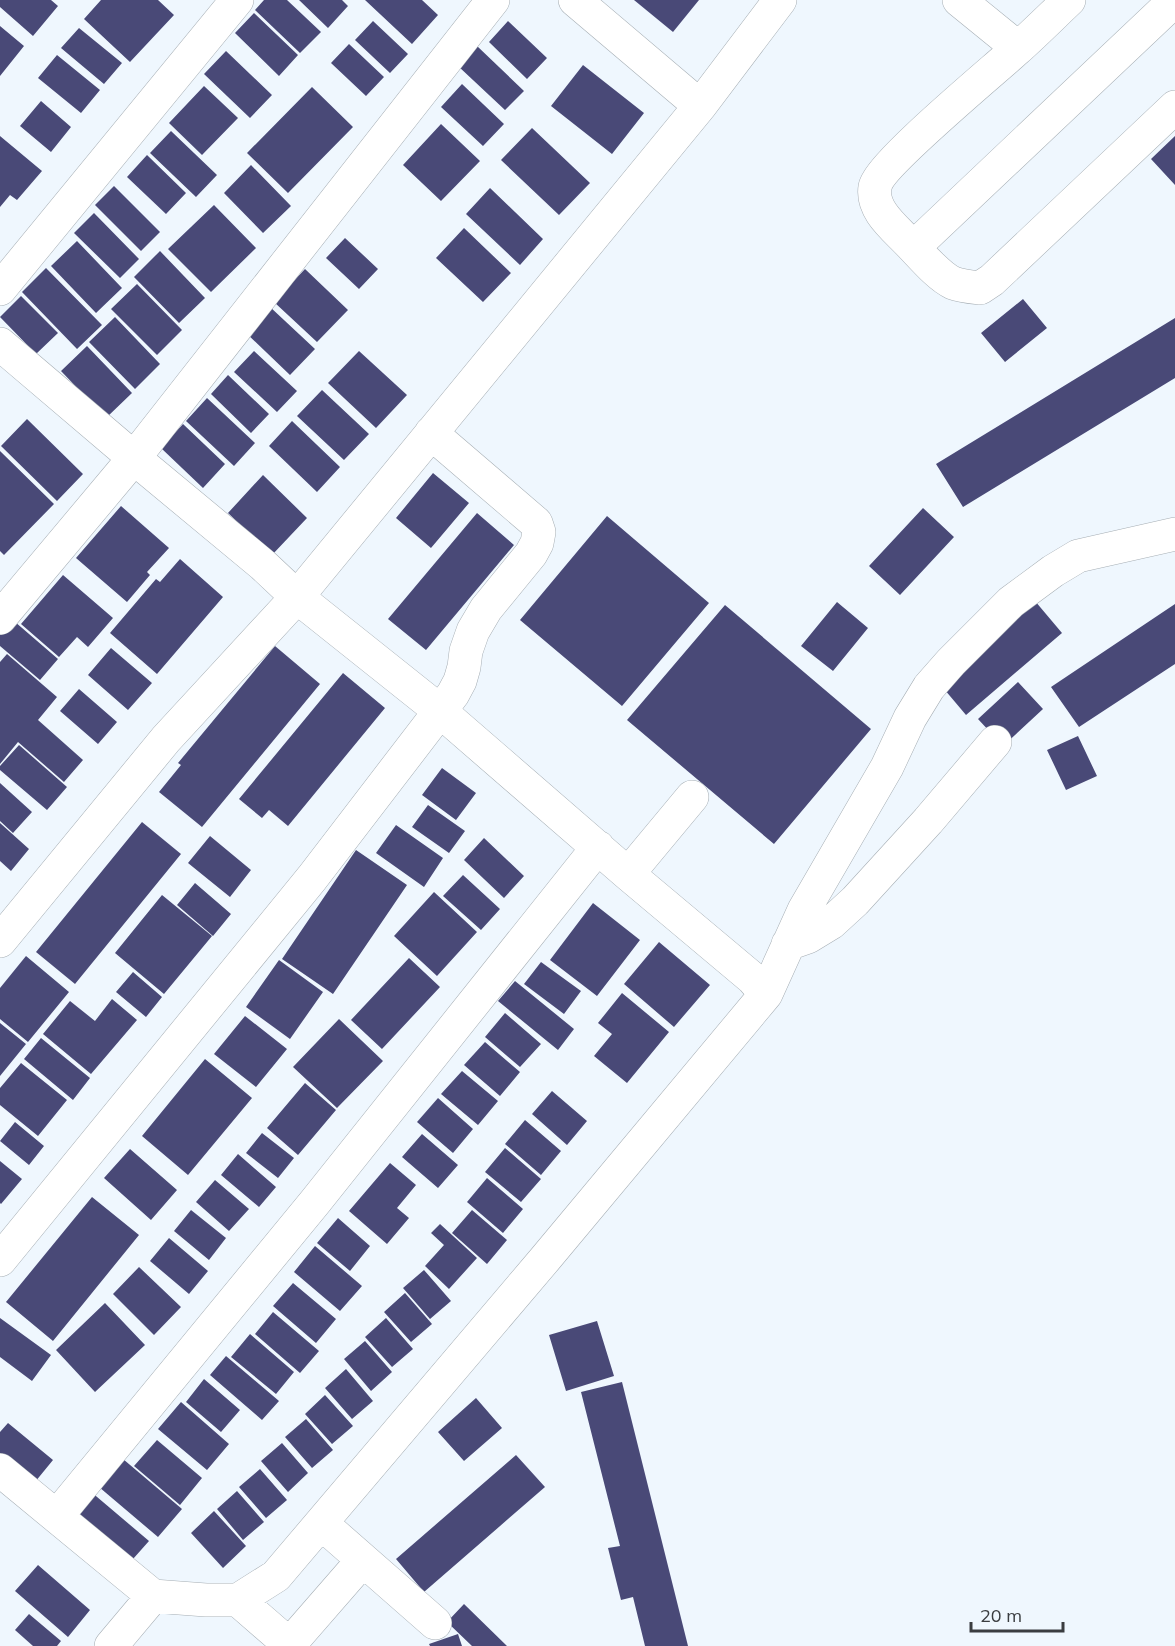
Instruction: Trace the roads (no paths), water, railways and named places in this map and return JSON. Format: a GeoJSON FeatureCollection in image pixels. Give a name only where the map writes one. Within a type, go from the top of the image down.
{"type":"FeatureCollection","features":[{"type":"Feature","properties":{"kind":"street"},"geometry":{"type":"LineString","coordinates":[[0,289],[237,0]]}},
{"type":"Feature","properties":{"kind":"street"},"geometry":{"type":"LineString","coordinates":[[0,618],[134,458],[493,0]]}},
{"type":"Feature","properties":{"kind":"street"},"geometry":{"type":"LineString","coordinates":[[575,0],[700,106]]}},
{"type":"Feature","properties":{"kind":"street"},"geometry":{"type":"LineString","coordinates":[[0,941],[166,739],[297,597],[700,106],[780,0]]}},
{"type":"Feature","properties":{"kind":"street"},"geometry":{"type":"LineString","coordinates":[[958,0],[1018,48]]}},
{"type":"Feature","properties":{"kind":"street"},"geometry":{"type":"LineString","coordinates":[[1069,0],[920,135],[887,168],[875,185],[876,200],[882,214],[914,248],[952,283],[980,288],[992,280],[1175,107]]}},
{"type":"Feature","properties":{"kind":"street"},"geometry":{"type":"LineString","coordinates":[[914,248],[1175,0]]}},
{"type":"Feature","properties":{"kind":"street"},"geometry":{"type":"LineString","coordinates":[[0,344],[263,565],[297,597],[440,711],[752,978],[766,994]]}},
{"type":"Feature","properties":{"kind":"street"},"geometry":{"type":"LineString","coordinates":[[0,1260],[312,878],[453,694],[460,681],[473,631],[486,609],[531,554],[537,543],[539,532],[536,523],[432,433]]}},
{"type":"Feature","properties":{"kind":"street"},"geometry":{"type":"LineString","coordinates":[[0,1470],[153,1596],[238,1600],[276,1576],[766,994],[804,910],[887,766],[910,718],[930,687],[951,662],[1011,602],[1078,556],[1175,534]]}},
{"type":"Feature","properties":{"kind":"street"},"geometry":{"type":"LineString","coordinates":[[788,944],[808,937],[831,923],[855,901],[928,821],[995,742]]}},
{"type":"Feature","properties":{"kind":"street"},"geometry":{"type":"LineString","coordinates":[[628,874],[692,797]]}},
{"type":"Feature","properties":{"kind":"street"},"geometry":{"type":"LineString","coordinates":[[57,1516],[315,1202],[598,847]]}},
{"type":"Feature","properties":{"kind":"street"},"geometry":{"type":"LineString","coordinates":[[321,1523],[435,1623]]}},
{"type":"Feature","properties":{"kind":"street"},"geometry":{"type":"LineString","coordinates":[[238,1600],[290,1645],[363,1560]]}},
{"type":"Feature","properties":{"kind":"street"},"geometry":{"type":"LineString","coordinates":[[111,1646],[153,1596]]}}]}
